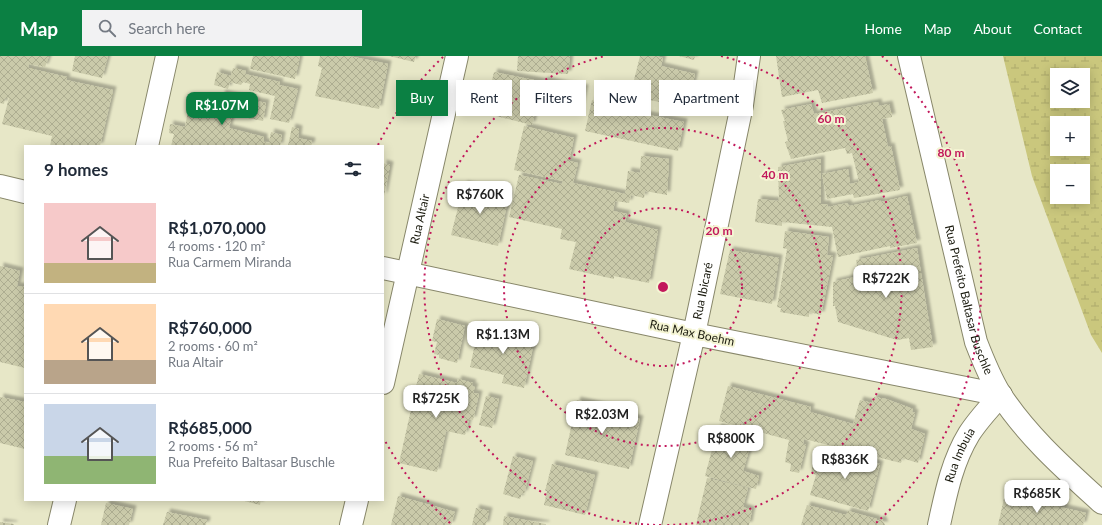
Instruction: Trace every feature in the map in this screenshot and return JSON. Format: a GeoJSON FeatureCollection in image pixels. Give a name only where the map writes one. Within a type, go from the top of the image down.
{"type":"FeatureCollection","features":[{"type":"Feature","properties":{"kind":"street"},"geometry":{"type":"LineString","coordinates":[[147,145],[167,56]]}},
{"type":"Feature","properties":{"kind":"street","name":"Rua Altair"},"geometry":{"type":"LineString","coordinates":[[384,379],[456,56]]}},
{"type":"Feature","properties":{"kind":"street","name":"Rua Ibicaré"},"geometry":{"type":"LineString","coordinates":[[650,525],[694,334],[742,105],[749,56]]}},
{"type":"Feature","properties":{"kind":"street","name":"Rua Prefeito Baltasar Buschle"},"geometry":{"type":"LineString","coordinates":[[909,56],[976,342],[986,368],[1001,395],[1024,426],[1053,458],[1102,503]]}},
{"type":"Feature","properties":{"kind":"street"},"geometry":{"type":"LineString","coordinates":[[0,186],[24,192]]}},
{"type":"Feature","properties":{"kind":"street","name":"Rua Max Boehm"},"geometry":{"type":"LineString","coordinates":[[384,268],[694,334],[1001,395]]}},
{"type":"Feature","properties":{"kind":"street","name":"Rua Imbuia"},"geometry":{"type":"LineString","coordinates":[[939,525],[950,476],[958,454],[970,432],[1001,395]]}},
{"type":"Feature","properties":{"kind":"street"},"geometry":{"type":"LineString","coordinates":[[59,525],[65,501]]}},
{"type":"Feature","properties":{"kind":"street"},"geometry":{"type":"LineString","coordinates":[[351,525],[357,501]]}},
{"type":"Feature","properties":{"kind":"green space"},"geometry":{"type":"Polygon","coordinates":[[[1003,56],[1102,56],[1102,353],[1091,335],[1032,176],[1003,56]]]}},
{"type":"Feature","properties":{"kind":"building"},"geometry":{"type":"Polygon","coordinates":[[[0,56],[49,56],[45,67],[29,64],[28,68],[67,77],[66,80],[113,90],[100,145],[50,145],[52,136],[2,124],[9,98],[5,98],[4,104],[0,103],[0,56]]]}},
{"type":"Feature","properties":{"kind":"building"},"geometry":{"type":"Polygon","coordinates":[[[75,56],[108,56],[102,78],[72,71],[75,56]]]}},
{"type":"Feature","properties":{"kind":"building"},"geometry":{"type":"Polygon","coordinates":[[[253,56],[300,56],[295,79],[250,69],[253,56]]]}},
{"type":"Feature","properties":{"kind":"building"},"geometry":{"type":"Polygon","coordinates":[[[320,56],[349,56],[388,64],[379,109],[315,96],[322,68],[318,66],[320,56]]]}},
{"type":"Feature","properties":{"kind":"building"},"geometry":{"type":"Polygon","coordinates":[[[389,56],[416,56],[414,62],[389,56]]]}},
{"type":"Feature","properties":{"kind":"building"},"geometry":{"type":"Polygon","coordinates":[[[518,56],[570,56],[568,74],[517,71],[518,56]]]}},
{"type":"Feature","properties":{"kind":"building"},"geometry":{"type":"Polygon","coordinates":[[[640,56],[656,56],[663,58],[661,66],[695,74],[694,80],[659,80],[659,102],[651,100],[651,80],[634,80],[640,56]]]}},
{"type":"Feature","properties":{"kind":"building"},"geometry":{"type":"Polygon","coordinates":[[[679,56],[695,56],[694,60],[679,56]]]}},
{"type":"Feature","properties":{"kind":"building"},"geometry":{"type":"Polygon","coordinates":[[[776,56],[865,56],[873,93],[822,103],[818,90],[782,97],[776,56]]]}},
{"type":"Feature","properties":{"kind":"building"},"geometry":{"type":"Polygon","coordinates":[[[233,68],[246,71],[245,74],[280,82],[279,85],[298,89],[289,123],[270,119],[275,96],[249,90],[250,84],[243,82],[241,85],[230,82],[228,89],[214,85],[217,72],[231,76],[233,68]]]}},
{"type":"Feature","properties":{"kind":"building"},"geometry":{"type":"Polygon","coordinates":[[[494,72],[534,80],[520,80],[520,116],[534,116],[532,125],[496,116],[512,116],[512,80],[492,80],[494,72]]]}},
{"type":"Feature","properties":{"kind":"building"},"geometry":{"type":"Polygon","coordinates":[[[222,93],[266,103],[263,121],[232,115],[229,128],[264,137],[264,142],[269,143],[271,132],[282,135],[280,145],[171,145],[174,134],[169,133],[170,124],[185,127],[189,106],[198,107],[198,111],[224,116],[226,113],[218,112],[222,93]]]}},
{"type":"Feature","properties":{"kind":"building"},"geometry":{"type":"Polygon","coordinates":[[[592,100],[594,101],[594,116],[651,115],[684,122],[678,151],[585,131],[592,100]]]}},
{"type":"Feature","properties":{"kind":"building"},"geometry":{"type":"Polygon","coordinates":[[[878,102],[879,106],[889,104],[892,117],[882,119],[888,147],[891,146],[900,190],[854,198],[853,194],[827,199],[822,174],[848,169],[850,184],[859,182],[852,153],[847,154],[845,148],[791,159],[785,142],[788,141],[783,121],[785,121],[781,110],[811,104],[814,114],[878,102]]]}},
{"type":"Feature","properties":{"kind":"building"},"geometry":{"type":"Polygon","coordinates":[[[524,126],[574,138],[569,161],[578,163],[573,183],[625,194],[628,171],[640,173],[641,156],[669,159],[667,195],[645,191],[644,198],[631,195],[629,203],[615,201],[613,211],[627,214],[625,222],[658,230],[649,283],[614,276],[614,279],[569,269],[576,242],[560,239],[562,229],[509,217],[519,175],[562,184],[563,181],[514,170],[524,126]]]}},
{"type":"Feature","properties":{"kind":"building"},"geometry":{"type":"Polygon","coordinates":[[[292,127],[299,129],[298,138],[312,141],[311,145],[288,145],[292,127]]]}},
{"type":"Feature","properties":{"kind":"building"},"geometry":{"type":"Polygon","coordinates":[[[821,159],[821,204],[827,204],[828,207],[847,203],[849,206],[880,200],[881,202],[907,196],[917,243],[890,248],[890,246],[838,257],[832,227],[782,222],[782,226],[755,222],[758,199],[779,201],[778,167],[821,159]]]}},
{"type":"Feature","properties":{"kind":"building"},"geometry":{"type":"Polygon","coordinates":[[[384,163],[390,165],[384,196],[384,163]]]}},
{"type":"Feature","properties":{"kind":"building"},"geometry":{"type":"Polygon","coordinates":[[[464,184],[509,195],[498,246],[451,235],[464,184]]]}},
{"type":"Feature","properties":{"kind":"building"},"geometry":{"type":"Polygon","coordinates":[[[785,231],[829,237],[827,255],[833,256],[821,315],[809,312],[809,317],[780,312],[781,308],[777,307],[787,249],[783,248],[785,231]]]}},
{"type":"Feature","properties":{"kind":"building"},"geometry":{"type":"Polygon","coordinates":[[[917,248],[933,347],[911,350],[909,338],[897,340],[838,322],[835,306],[833,306],[833,282],[859,276],[856,260],[917,248]]]}},
{"type":"Feature","properties":{"kind":"building"},"geometry":{"type":"Polygon","coordinates":[[[730,250],[779,258],[772,304],[720,294],[730,250]]]}},
{"type":"Feature","properties":{"kind":"building"},"geometry":{"type":"Polygon","coordinates":[[[0,266],[20,271],[17,286],[24,287],[24,368],[0,362],[0,266]]]}},
{"type":"Feature","properties":{"kind":"building"},"geometry":{"type":"Polygon","coordinates":[[[437,319],[465,326],[457,363],[439,358],[439,355],[434,354],[437,342],[432,341],[437,319]]]}},
{"type":"Feature","properties":{"kind":"building"},"geometry":{"type":"Polygon","coordinates":[[[479,325],[529,336],[527,346],[533,347],[524,388],[502,383],[504,375],[470,367],[479,325]]]}},
{"type":"Feature","properties":{"kind":"building"},"geometry":{"type":"Polygon","coordinates":[[[419,374],[457,383],[458,379],[473,383],[472,386],[475,387],[473,393],[479,394],[473,420],[469,419],[465,435],[446,431],[437,472],[399,463],[419,374]]]}},
{"type":"Feature","properties":{"kind":"building"},"geometry":{"type":"Polygon","coordinates":[[[728,386],[811,407],[810,412],[853,424],[860,400],[872,403],[874,397],[886,399],[913,409],[912,412],[915,413],[911,429],[925,434],[918,463],[902,458],[901,463],[804,439],[803,444],[806,445],[799,473],[790,471],[791,464],[785,462],[789,440],[719,421],[728,386]]]}},
{"type":"Feature","properties":{"kind":"building"},"geometry":{"type":"Polygon","coordinates":[[[486,396],[499,399],[492,428],[479,425],[486,396]]]}},
{"type":"Feature","properties":{"kind":"building"},"geometry":{"type":"Polygon","coordinates":[[[0,397],[24,402],[24,449],[0,443],[0,397]]]}},
{"type":"Feature","properties":{"kind":"building"},"geometry":{"type":"Polygon","coordinates":[[[577,400],[627,411],[626,416],[640,419],[629,469],[565,455],[577,400]]]}},
{"type":"Feature","properties":{"kind":"building"},"geometry":{"type":"Polygon","coordinates":[[[718,427],[753,436],[743,471],[759,476],[756,489],[705,476],[718,427]]]}},
{"type":"Feature","properties":{"kind":"building"},"geometry":{"type":"Polygon","coordinates":[[[822,451],[880,464],[868,511],[810,495],[816,475],[811,473],[813,464],[818,466],[822,451]]]}},
{"type":"Feature","properties":{"kind":"building"},"geometry":{"type":"Polygon","coordinates":[[[513,456],[533,461],[524,494],[522,493],[520,499],[503,494],[513,456]]]}},
{"type":"Feature","properties":{"kind":"building"},"geometry":{"type":"Polygon","coordinates":[[[552,464],[595,475],[585,515],[544,505],[547,491],[545,491],[552,464]]]}},
{"type":"Feature","properties":{"kind":"building"},"geometry":{"type":"Polygon","coordinates":[[[707,478],[748,488],[743,507],[752,510],[749,525],[696,525],[707,478]]]}},
{"type":"Feature","properties":{"kind":"building"},"geometry":{"type":"Polygon","coordinates":[[[1005,494],[1086,513],[1083,525],[998,525],[1005,494]]]}},
{"type":"Feature","properties":{"kind":"building"},"geometry":{"type":"Polygon","coordinates":[[[398,496],[455,512],[451,525],[391,525],[398,496]]]}},
{"type":"Feature","properties":{"kind":"building"},"geometry":{"type":"Polygon","coordinates":[[[245,501],[261,501],[260,505],[245,501]]]}},
{"type":"Feature","properties":{"kind":"building"},"geometry":{"type":"Polygon","coordinates":[[[106,503],[133,509],[129,525],[101,525],[106,503]]]}},
{"type":"Feature","properties":{"kind":"building"},"geometry":{"type":"Polygon","coordinates":[[[807,505],[846,515],[848,511],[877,519],[877,521],[882,519],[885,525],[801,525],[807,505]]]}},
{"type":"Feature","properties":{"kind":"building"},"geometry":{"type":"Polygon","coordinates":[[[476,508],[489,511],[486,525],[472,525],[476,508]]]}},
{"type":"Feature","properties":{"kind":"building"},"geometry":{"type":"Polygon","coordinates":[[[167,512],[207,520],[206,525],[163,525],[167,512]]]}},
{"type":"Feature","properties":{"kind":"building"},"geometry":{"type":"Polygon","coordinates":[[[504,516],[546,524],[546,525],[503,525],[504,516]]]}},
{"type":"Feature","properties":{"kind":"building"},"geometry":{"type":"Polygon","coordinates":[[[0,522],[14,524],[14,525],[0,525],[0,522]]]}}]}
